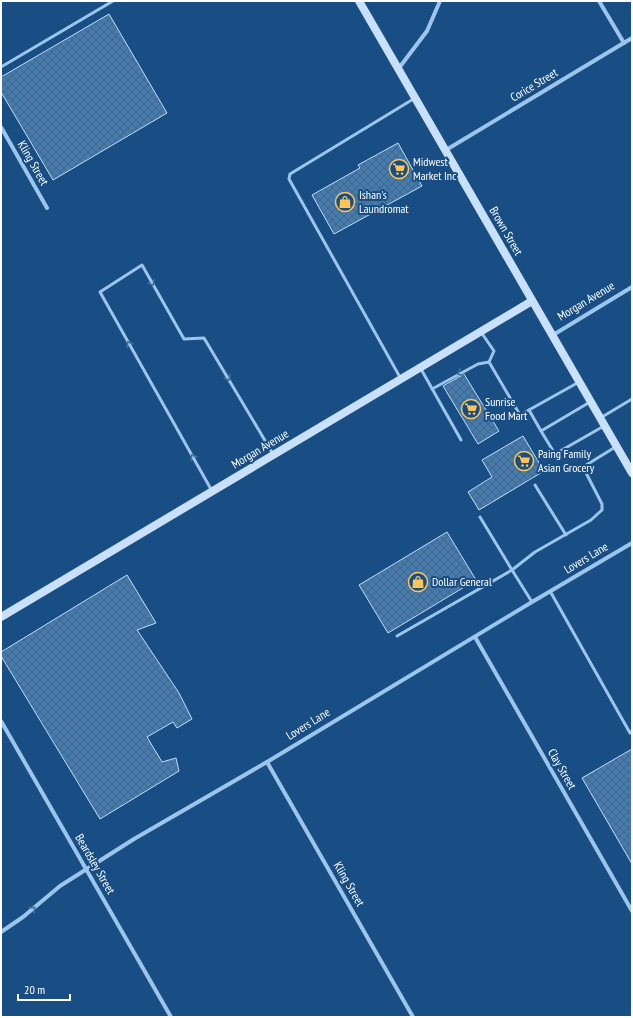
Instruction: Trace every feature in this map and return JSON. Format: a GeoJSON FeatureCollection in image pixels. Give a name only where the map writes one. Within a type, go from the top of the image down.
{"type":"FeatureCollection","features":[{"type":"Feature","properties":{"kind":"street","name":"Brown Street"},"geometry":{"type":"LineString","coordinates":[[359,1],[416,97],[632,473]]}},
{"type":"Feature","properties":{"kind":"street"},"geometry":{"type":"LineString","coordinates":[[399,68],[427,31],[440,1]]}},
{"type":"Feature","properties":{"kind":"street"},"geometry":{"type":"LineString","coordinates":[[599,1],[624,43]]}},
{"type":"Feature","properties":{"kind":"street","name":"Corice Street"},"geometry":{"type":"LineString","coordinates":[[446,150],[632,38]]}},
{"type":"Feature","properties":{"kind":"street","name":"Kling Street"},"geometry":{"type":"LineString","coordinates":[[1,127],[47,208]]}},
{"type":"Feature","properties":{"kind":"street","name":"Morgan Avenue"},"geometry":{"type":"LineString","coordinates":[[553,335],[632,287]]}},
{"type":"Feature","properties":{"kind":"street","name":"Morgan Avenue"},"geometry":{"type":"LineString","coordinates":[[1,617],[532,301]]}},
{"type":"Feature","properties":{"kind":"street","name":"Lovers Lane"},"geometry":{"type":"LineString","coordinates":[[1,932],[23,917],[60,886],[86,869],[632,543]]}},
{"type":"Feature","properties":{"kind":"street","name":"Clay Street"},"geometry":{"type":"LineString","coordinates":[[475,637],[632,911]]}},
{"type":"Feature","properties":{"kind":"street","name":"Beardsley Street"},"geometry":{"type":"LineString","coordinates":[[1,721],[172,1017]]}},
{"type":"Feature","properties":{"kind":"street","name":"Kling Street"},"geometry":{"type":"LineString","coordinates":[[267,762],[414,1017]]}},
{"type":"Feature","properties":{"kind":"lane"},"geometry":{"type":"LineString","coordinates":[[1,67],[113,1]]}},
{"type":"Feature","properties":{"kind":"lane"},"geometry":{"type":"LineString","coordinates":[[400,379],[308,214],[289,179],[289,176],[416,97]]}},
{"type":"Feature","properties":{"kind":"lane"},"geometry":{"type":"LineString","coordinates":[[212,491],[100,292],[142,266],[184,339],[204,338],[273,455]]}},
{"type":"Feature","properties":{"kind":"lane"},"geometry":{"type":"LineString","coordinates":[[481,331],[494,351],[489,362]]}},
{"type":"Feature","properties":{"kind":"lane"},"geometry":{"type":"LineString","coordinates":[[432,389],[478,364],[489,362]]}},
{"type":"Feature","properties":{"kind":"lane"},"geometry":{"type":"LineString","coordinates":[[489,362],[520,415],[579,382]]}},
{"type":"Feature","properties":{"kind":"lane"},"geometry":{"type":"LineString","coordinates":[[420,367],[461,440]]}},
{"type":"Feature","properties":{"kind":"lane"},"geometry":{"type":"LineString","coordinates":[[529,410],[555,454],[632,400]]}},
{"type":"Feature","properties":{"kind":"lane"},"geometry":{"type":"LineString","coordinates":[[541,431],[591,402]]}},
{"type":"Feature","properties":{"kind":"lane"},"geometry":{"type":"LineString","coordinates":[[397,636],[512,570],[535,552],[583,526],[602,510],[602,504],[583,467],[617,446]]}},
{"type":"Feature","properties":{"kind":"lane"},"geometry":{"type":"LineString","coordinates":[[534,485],[566,535]]}},
{"type":"Feature","properties":{"kind":"lane"},"geometry":{"type":"LineString","coordinates":[[480,516],[532,602]]}},
{"type":"Feature","properties":{"kind":"lane"},"geometry":{"type":"LineString","coordinates":[[550,591],[630,733],[632,732]]}},
{"type":"Feature","properties":{"kind":"building"},"geometry":{"type":"Polygon","coordinates":[[[109,14],[167,113],[53,180],[1,92],[1,77],[109,14]]]}},
{"type":"Feature","properties":{"kind":"building"},"geometry":{"type":"Polygon","coordinates":[[[398,143],[422,186],[334,234],[312,195],[360,168],[358,165],[398,143]]]}},
{"type":"Feature","properties":{"kind":"building","name":"Sunrise Food Mart"},"geometry":{"type":"Polygon","coordinates":[[[464,374],[499,431],[478,444],[443,386],[464,374]]]}},
{"type":"Feature","properties":{"kind":"building"},"geometry":{"type":"Polygon","coordinates":[[[523,436],[544,471],[479,510],[468,492],[492,477],[482,460],[523,436]]]}},
{"type":"Feature","properties":{"kind":"building","name":"Dollar General"},"geometry":{"type":"Polygon","coordinates":[[[447,532],[476,580],[388,633],[359,585],[447,532]]]}},
{"type":"Feature","properties":{"kind":"building"},"geometry":{"type":"Polygon","coordinates":[[[127,575],[156,623],[137,630],[179,693],[192,719],[177,728],[173,722],[147,737],[162,762],[176,758],[179,771],[100,819],[1,656],[1,652],[127,575]]]}},
{"type":"Feature","properties":{"kind":"building"},"geometry":{"type":"Polygon","coordinates":[[[632,749],[632,864],[582,778],[632,749]]]}},
{"type":"Feature","properties":{"kind":"place","name":"Midwest Market Inc"},"geometry":{"type":"Point","coordinates":[399,169]}},
{"type":"Feature","properties":{"kind":"place","name":"Ishan's Laundromat"},"geometry":{"type":"Point","coordinates":[345,202]}},
{"type":"Feature","properties":{"kind":"place","name":"Sunrise Food Mart"},"geometry":{"type":"Point","coordinates":[471,409]}},
{"type":"Feature","properties":{"kind":"place","name":"Paing Family Asian Grocery"},"geometry":{"type":"Point","coordinates":[524,461]}},
{"type":"Feature","properties":{"kind":"place","name":"Dollar General"},"geometry":{"type":"Point","coordinates":[418,582]}}]}
